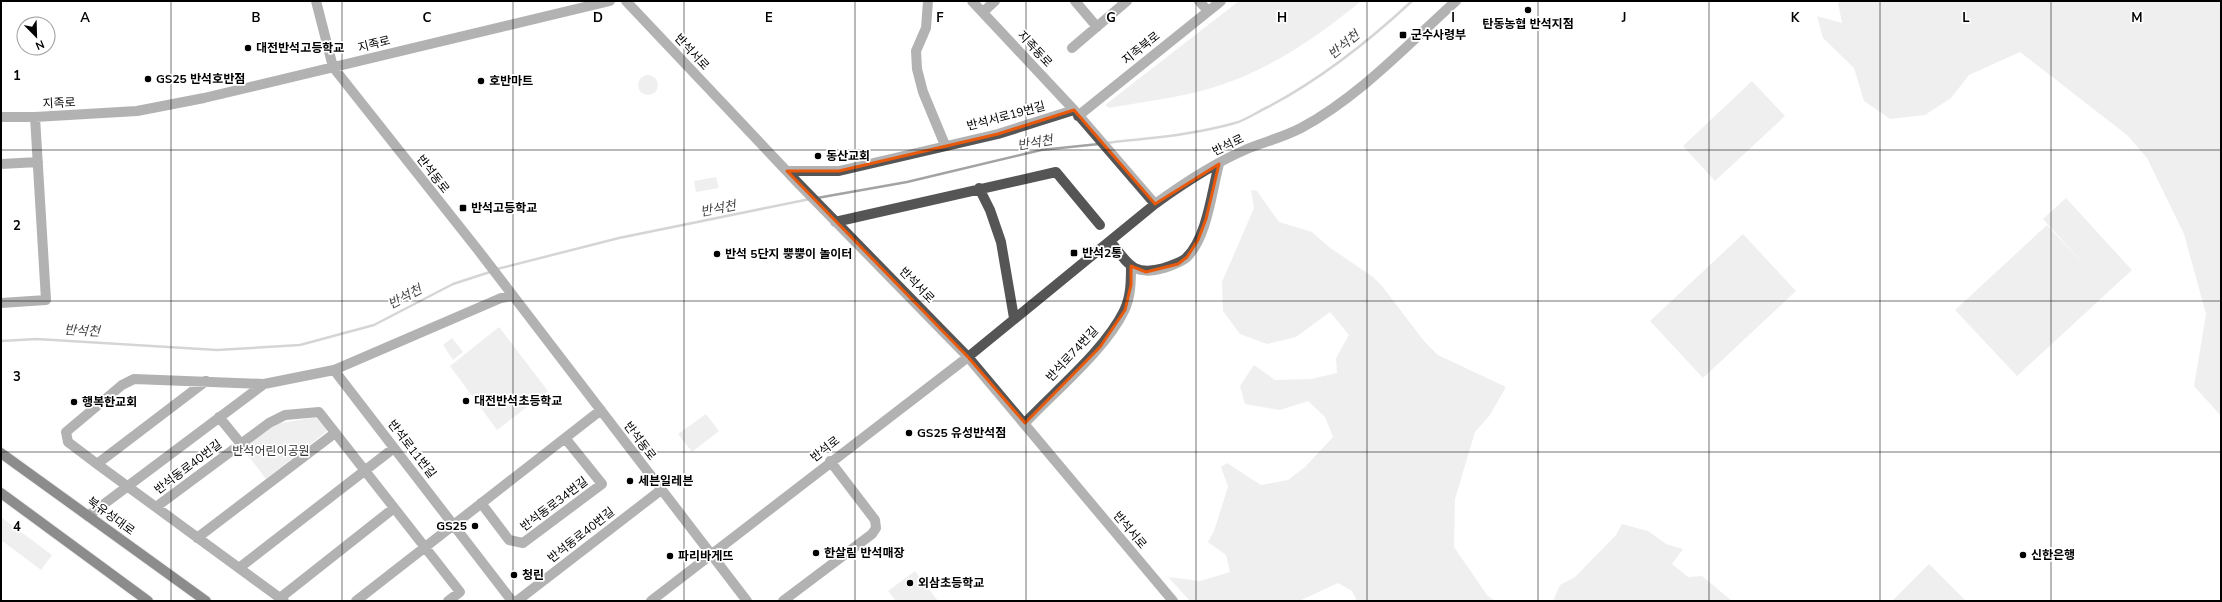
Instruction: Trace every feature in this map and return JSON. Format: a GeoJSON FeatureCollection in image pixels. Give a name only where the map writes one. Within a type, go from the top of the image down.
{"type":"FeatureCollection","features":[{"type":"Feature","properties":{"kind":"main road","name":"북유성대로"},"geometry":{"type":"LineString","coordinates":[[1,453],[206,601]]}},
{"type":"Feature","properties":{"kind":"main road"},"geometry":{"type":"LineString","coordinates":[[1,493],[148,601]]}},
{"type":"Feature","properties":{"kind":"street"},"geometry":{"type":"LineString","coordinates":[[316,1],[334,67]]}},
{"type":"Feature","properties":{"kind":"street","name":"지족로"},"geometry":{"type":"LineString","coordinates":[[1,117],[35,117],[137,111],[204,98],[610,1]]}},
{"type":"Feature","properties":{"kind":"street","name":"반석서로"},"geometry":{"type":"LineString","coordinates":[[626,1],[797,182],[968,356],[1025,423],[1108,526],[1173,601]]}},
{"type":"Feature","properties":{"kind":"street"},"geometry":{"type":"LineString","coordinates":[[928,1],[926,28],[916,51],[917,69],[923,92],[945,145]]}},
{"type":"Feature","properties":{"kind":"street","name":"지족동로"},"geometry":{"type":"LineString","coordinates":[[972,1],[1076,113],[1155,204]]}},
{"type":"Feature","properties":{"kind":"street"},"geometry":{"type":"LineString","coordinates":[[983,12],[995,1]]}},
{"type":"Feature","properties":{"kind":"street"},"geometry":{"type":"LineString","coordinates":[[1075,1],[1097,26]]}},
{"type":"Feature","properties":{"kind":"street"},"geometry":{"type":"LineString","coordinates":[[1072,48],[1126,1]]}},
{"type":"Feature","properties":{"kind":"street"},"geometry":{"type":"LineString","coordinates":[[1199,1],[1208,11]]}},
{"type":"Feature","properties":{"kind":"street","name":"지족북로"},"geometry":{"type":"LineString","coordinates":[[1076,113],[1221,1]]}},
{"type":"Feature","properties":{"kind":"street","name":"반석로"},"geometry":{"type":"LineString","coordinates":[[651,601],[968,356],[1155,204],[1186,182],[1219,164],[1245,150],[1300,128],[1329,110],[1364,83],[1456,1]]}},
{"type":"Feature","properties":{"kind":"street","name":"반석동로"},"geometry":{"type":"LineString","coordinates":[[334,67],[478,250],[747,601]]}},
{"type":"Feature","properties":{"kind":"street","name":"반석서로19번길"},"geometry":{"type":"LineString","coordinates":[[787,171],[839,171],[945,145],[998,134],[1076,113]]}},
{"type":"Feature","properties":{"kind":"street"},"geometry":{"type":"LineString","coordinates":[[1,303],[46,300],[35,117]]}},
{"type":"Feature","properties":{"kind":"street"},"geometry":{"type":"LineString","coordinates":[[1,164],[38,162]]}},
{"type":"Feature","properties":{"kind":"street"},"geometry":{"type":"LineString","coordinates":[[1110,241],[1131,266],[1146,272],[1178,264],[1187,257],[1198,240],[1206,219],[1219,164]]}},
{"type":"Feature","properties":{"kind":"street"},"geometry":{"type":"LineString","coordinates":[[833,219],[1056,172],[1100,225]]}},
{"type":"Feature","properties":{"kind":"street"},"geometry":{"type":"LineString","coordinates":[[979,188],[990,210],[1001,242],[1014,318]]}},
{"type":"Feature","properties":{"kind":"street","name":"반석로74번길"},"geometry":{"type":"LineString","coordinates":[[1025,423],[1100,347],[1125,310],[1131,285],[1131,266]]}},
{"type":"Feature","properties":{"kind":"street"},"geometry":{"type":"LineString","coordinates":[[126,486],[68,442],[66,432],[122,385],[134,379],[264,384],[334,370],[487,304],[513,296]]}},
{"type":"Feature","properties":{"kind":"street","name":"반석로11번길"},"geometry":{"type":"LineString","coordinates":[[334,370],[512,601]]}},
{"type":"Feature","properties":{"kind":"street"},"geometry":{"type":"LineString","coordinates":[[97,464],[206,381]]}},
{"type":"Feature","properties":{"kind":"street"},"geometry":{"type":"LineString","coordinates":[[88,516],[126,486],[264,384]]}},
{"type":"Feature","properties":{"kind":"street"},"geometry":{"type":"LineString","coordinates":[[356,601],[601,410]]}},
{"type":"Feature","properties":{"kind":"street","name":"반석동로40번길"},"geometry":{"type":"LineString","coordinates":[[156,507],[270,423],[285,415],[319,412],[460,592],[448,601]]}},
{"type":"Feature","properties":{"kind":"street"},"geometry":{"type":"LineString","coordinates":[[219,417],[240,444]]}},
{"type":"Feature","properties":{"kind":"street"},"geometry":{"type":"LineString","coordinates":[[198,538],[335,433]]}},
{"type":"Feature","properties":{"kind":"street","name":"반석동로34번길"},"geometry":{"type":"LineString","coordinates":[[481,503],[509,540],[523,543],[602,484],[565,438]]}},
{"type":"Feature","properties":{"kind":"street"},"geometry":{"type":"LineString","coordinates":[[239,568],[364,469],[394,448]]}},
{"type":"Feature","properties":{"kind":"street"},"geometry":{"type":"LineString","coordinates":[[783,601],[872,534],[876,528],[875,520],[830,462]]}},
{"type":"Feature","properties":{"kind":"street","name":"반석동로40번길"},"geometry":{"type":"LineString","coordinates":[[126,486],[282,599],[394,508]]}},
{"type":"Feature","properties":{"kind":"street","name":"반석동로40번길"},"geometry":{"type":"LineString","coordinates":[[517,601],[661,490]]}},
{"type":"Feature","properties":{"kind":"highlighted area"},"geometry":{"type":"Polygon","coordinates":[[[1074,110],[1155,204],[1219,164],[1206,219],[1198,240],[1187,257],[1178,264],[1146,272],[1131,266],[1131,285],[1125,310],[1100,347],[1025,423],[968,357],[787,171],[839,171],[998,134],[1074,110]]]}},
{"type":"Feature","properties":{"kind":"green space"},"geometry":{"type":"Polygon","coordinates":[[[1239,1],[1361,1],[1308,41],[1250,74],[1196,92],[1109,108],[1105,105],[1239,1]]]}},
{"type":"Feature","properties":{"kind":"green space"},"geometry":{"type":"Polygon","coordinates":[[[1841,1],[2221,1],[2221,416],[2194,386],[2206,314],[2184,234],[2147,158],[2127,135],[2020,52],[1969,75],[1951,98],[1925,115],[1890,119],[1864,101],[1854,68],[1823,38],[1817,16],[1842,23],[1838,3],[1841,1]]]}},
{"type":"Feature","properties":{"kind":"green space"},"geometry":{"type":"Polygon","coordinates":[[[648,75],[655,78],[658,85],[655,92],[648,95],[641,92],[638,85],[641,78],[648,75]]]}},
{"type":"Feature","properties":{"kind":"green space"},"geometry":{"type":"Polygon","coordinates":[[[1752,81],[1785,116],[1715,181],[1683,146],[1752,81]]]}},
{"type":"Feature","properties":{"kind":"green space"},"geometry":{"type":"Polygon","coordinates":[[[716,177],[719,188],[696,192],[694,181],[716,177]]]}},
{"type":"Feature","properties":{"kind":"green space"},"geometry":{"type":"Polygon","coordinates":[[[1251,190],[1257,191],[1279,222],[1312,232],[1329,247],[1373,277],[1382,286],[1424,341],[1438,355],[1506,387],[1490,415],[1475,432],[1455,499],[1454,547],[1487,595],[1495,601],[1357,601],[1352,591],[1338,583],[1299,601],[1190,601],[1168,577],[1200,581],[1230,572],[1226,555],[1208,542],[1214,531],[1228,487],[1221,467],[1227,463],[1261,485],[1288,480],[1305,467],[1333,437],[1325,417],[1308,401],[1280,410],[1245,404],[1240,386],[1254,365],[1275,380],[1311,379],[1337,373],[1336,358],[1349,335],[1330,312],[1296,337],[1267,344],[1240,334],[1223,311],[1222,282],[1254,208],[1251,190]]]}},
{"type":"Feature","properties":{"kind":"green space"},"geometry":{"type":"Polygon","coordinates":[[[2066,198],[2132,270],[2017,376],[1955,310],[2047,225],[2087,268],[2043,219],[2066,198]]]}},
{"type":"Feature","properties":{"kind":"green space"},"geometry":{"type":"Polygon","coordinates":[[[1743,234],[1796,291],[1703,378],[1650,321],[1743,234]]]}},
{"type":"Feature","properties":{"kind":"green space"},"geometry":{"type":"Polygon","coordinates":[[[499,327],[548,391],[497,430],[450,366],[499,327]]]}},
{"type":"Feature","properties":{"kind":"green space"},"geometry":{"type":"Polygon","coordinates":[[[452,338],[463,352],[453,360],[443,345],[452,338]]]}},
{"type":"Feature","properties":{"kind":"green space"},"geometry":{"type":"Polygon","coordinates":[[[706,414],[719,431],[692,452],[678,434],[706,414]]]}},
{"type":"Feature","properties":{"kind":"green space","name":"반석어린이공원"},"geometry":{"type":"Polygon","coordinates":[[[317,417],[326,428],[326,432],[266,479],[243,449],[275,424],[317,417]]]}},
{"type":"Feature","properties":{"kind":"green space"},"geometry":{"type":"Polygon","coordinates":[[[1,517],[52,555],[41,570],[1,540],[1,517]]]}},
{"type":"Feature","properties":{"kind":"green space"},"geometry":{"type":"Polygon","coordinates":[[[1622,524],[1648,531],[1666,544],[1683,549],[1672,564],[1688,577],[1702,576],[1732,601],[1553,601],[1560,585],[1575,577],[1616,535],[1622,524]]]}},
{"type":"Feature","properties":{"kind":"green space"},"geometry":{"type":"Polygon","coordinates":[[[1929,564],[1966,601],[1892,601],[1929,564]]]}},
{"type":"Feature","properties":{"kind":"green space","name":"외삼초등학교"},"geometry":{"type":"Polygon","coordinates":[[[915,571],[938,601],[896,601],[888,591],[915,571]]]}},
{"type":"Feature","properties":{"kind":"waterway","name":"반석천"},"geometry":{"type":"LineString","coordinates":[[1106,143],[1187,133],[1219,127],[1243,120],[1288,96],[1325,72],[1361,45],[1412,1]]}},
{"type":"Feature","properties":{"kind":"waterway","name":"반석천"},"geometry":{"type":"LineString","coordinates":[[817,198],[907,182],[1041,150],[1099,144]]}},
{"type":"Feature","properties":{"kind":"waterway","name":"반석천"},"geometry":{"type":"LineString","coordinates":[[497,269],[619,238],[810,199]]}},
{"type":"Feature","properties":{"kind":"waterway","name":"반석천"},"geometry":{"type":"LineString","coordinates":[[1,341],[37,339],[217,350],[300,345],[374,325],[453,284],[490,272]]}},
{"type":"Feature","properties":{"kind":"place","name":"탄동농협 반석지점"},"geometry":{"type":"Point","coordinates":[1528,10]}},
{"type":"Feature","properties":{"kind":"place","name":"군수사령부"},"geometry":{"type":"Point","coordinates":[1403,35]}},
{"type":"Feature","properties":{"kind":"place","name":"대전반석고등학교"},"geometry":{"type":"Point","coordinates":[248,48]}},
{"type":"Feature","properties":{"kind":"place","name":"GS25 반석호반점"},"geometry":{"type":"Point","coordinates":[148,79]}},
{"type":"Feature","properties":{"kind":"place","name":"호반마트"},"geometry":{"type":"Point","coordinates":[481,81]}},
{"type":"Feature","properties":{"kind":"place","name":"동산교회"},"geometry":{"type":"Point","coordinates":[818,156]}},
{"type":"Feature","properties":{"kind":"place","name":"반석고등학교"},"geometry":{"type":"Point","coordinates":[463,208]}},
{"type":"Feature","properties":{"kind":"place","name":"반석2통"},"geometry":{"type":"Point","coordinates":[1074,253]}},
{"type":"Feature","properties":{"kind":"place","name":"반석 5단지 뿡뿡이 놀이터"},"geometry":{"type":"Point","coordinates":[717,254]}},
{"type":"Feature","properties":{"kind":"place","name":"대전반석초등학교"},"geometry":{"type":"Point","coordinates":[466,401]}},
{"type":"Feature","properties":{"kind":"place","name":"행복한교회"},"geometry":{"type":"Point","coordinates":[74,402]}},
{"type":"Feature","properties":{"kind":"place","name":"GS25 유성반석점"},"geometry":{"type":"Point","coordinates":[909,433]}},
{"type":"Feature","properties":{"kind":"place","name":"세븐일레븐"},"geometry":{"type":"Point","coordinates":[630,481]}},
{"type":"Feature","properties":{"kind":"place","name":"GS25"},"geometry":{"type":"Point","coordinates":[475,526]}},
{"type":"Feature","properties":{"kind":"place","name":"한살림 반석매장"},"geometry":{"type":"Point","coordinates":[816,553]}},
{"type":"Feature","properties":{"kind":"place","name":"신한은행"},"geometry":{"type":"Point","coordinates":[2023,555]}},
{"type":"Feature","properties":{"kind":"place","name":"파리바게뜨"},"geometry":{"type":"Point","coordinates":[670,556]}},
{"type":"Feature","properties":{"kind":"place","name":"청린"},"geometry":{"type":"Point","coordinates":[514,575]}},
{"type":"Feature","properties":{"kind":"place","name":"외삼초등학교"},"geometry":{"type":"Point","coordinates":[910,583]}}]}
